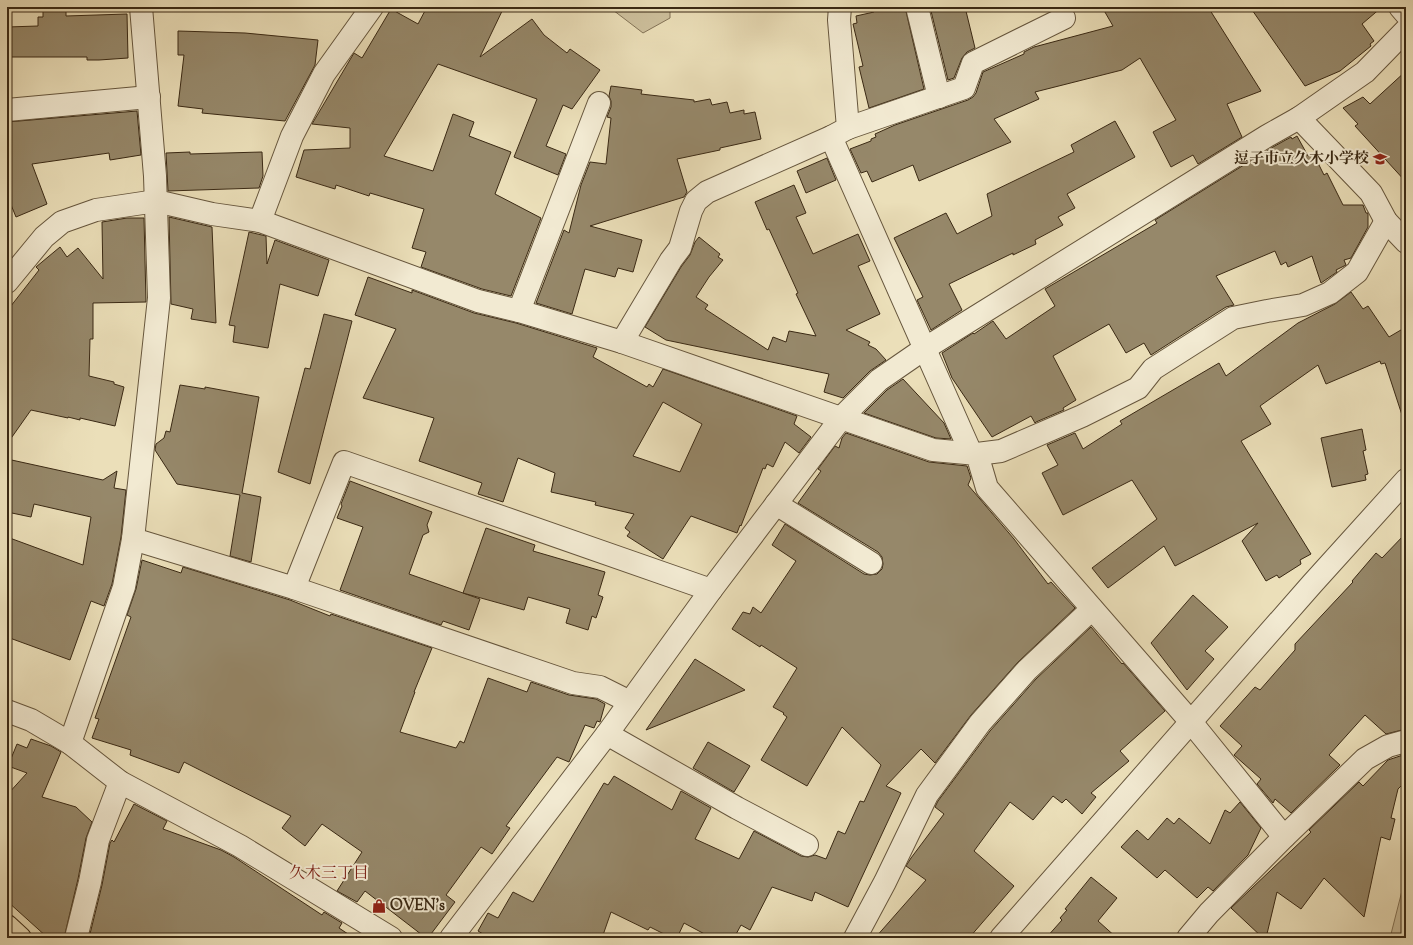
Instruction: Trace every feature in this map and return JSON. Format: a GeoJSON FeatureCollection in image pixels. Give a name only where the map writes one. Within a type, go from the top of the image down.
{"type":"FeatureCollection","features":[{"type":"Feature","properties":{"kind":"main road"},"geometry":{"type":"LineString","coordinates":[[7,926],[20,938]]}},
{"type":"Feature","properties":{"kind":"street"},"geometry":{"type":"LineString","coordinates":[[70,742],[124,587],[132,539],[160,298],[156,201],[142,7]]}},
{"type":"Feature","properties":{"kind":"street"},"geometry":{"type":"LineString","coordinates":[[260,221],[292,136],[324,74],[372,7]]}},
{"type":"Feature","properties":{"kind":"street"},"geometry":{"type":"LineString","coordinates":[[840,7],[840,133],[924,349],[974,454],[987,488],[1191,722],[1284,837]]}},
{"type":"Feature","properties":{"kind":"street"},"geometry":{"type":"LineString","coordinates":[[917,7],[939,97]]}},
{"type":"Feature","properties":{"kind":"street"},"geometry":{"type":"LineString","coordinates":[[1400,7],[1406,14]]}},
{"type":"Feature","properties":{"kind":"street"},"geometry":{"type":"LineString","coordinates":[[622,342],[671,260],[680,248],[691,211],[696,201],[707,192],[840,133],[964,88],[973,63],[1064,18]]}},
{"type":"Feature","properties":{"kind":"street"},"geometry":{"type":"LineString","coordinates":[[451,938],[607,734],[711,590],[842,417],[879,380],[924,349],[1260,140],[1299,118],[1365,72],[1406,30]]}},
{"type":"Feature","properties":{"kind":"street"},"geometry":{"type":"LineString","coordinates":[[7,110],[149,97]]}},
{"type":"Feature","properties":{"kind":"street"},"geometry":{"type":"LineString","coordinates":[[519,311],[599,103]]}},
{"type":"Feature","properties":{"kind":"street"},"geometry":{"type":"LineString","coordinates":[[1299,118],[1371,193],[1386,221],[1406,242]]}},
{"type":"Feature","properties":{"kind":"street"},"geometry":{"type":"LineString","coordinates":[[7,282],[44,237],[62,222],[96,210],[156,201],[212,214],[260,221],[478,300],[622,342],[842,417],[933,450],[974,454],[1001,451],[1082,416],[1138,388],[1152,369],[1233,318],[1303,304],[1330,293],[1357,272],[1386,221]]}},
{"type":"Feature","properties":{"kind":"street"},"geometry":{"type":"LineString","coordinates":[[294,588],[344,462],[711,590]]}},
{"type":"Feature","properties":{"kind":"street"},"geometry":{"type":"LineString","coordinates":[[1001,938],[1312,584],[1406,480]]}},
{"type":"Feature","properties":{"kind":"street"},"geometry":{"type":"LineString","coordinates":[[776,504],[871,563]]}},
{"type":"Feature","properties":{"kind":"street"},"geometry":{"type":"LineString","coordinates":[[132,539],[294,588],[573,683],[600,687],[630,702]]}},
{"type":"Feature","properties":{"kind":"street"},"geometry":{"type":"LineString","coordinates":[[855,938],[885,882],[927,794],[990,711],[1027,670],[1092,609]]}},
{"type":"Feature","properties":{"kind":"street"},"geometry":{"type":"LineString","coordinates":[[7,711],[31,720],[70,742],[120,782],[240,846],[391,938]]}},
{"type":"Feature","properties":{"kind":"street"},"geometry":{"type":"LineString","coordinates":[[607,734],[737,808],[807,845]]}},
{"type":"Feature","properties":{"kind":"street"},"geometry":{"type":"LineString","coordinates":[[1188,938],[1209,913],[1284,837],[1365,759],[1388,746],[1406,741]]}},
{"type":"Feature","properties":{"kind":"street"},"geometry":{"type":"LineString","coordinates":[[76,938],[90,882],[98,840],[120,782]]}},
{"type":"Feature","properties":{"kind":"shaded area"},"geometry":{"type":"Polygon","coordinates":[[[609,7],[670,7],[670,18],[643,33],[609,7]]]}},
{"type":"Feature","properties":{"kind":"shaded area"},"geometry":{"type":"Polygon","coordinates":[[[1406,875],[1406,938],[1390,938],[1406,875]]]}},
{"type":"Feature","properties":{"kind":"building"},"geometry":{"type":"Polygon","coordinates":[[[43,7],[66,7],[66,16],[127,14],[128,58],[87,60],[87,57],[7,57],[7,27],[38,26],[38,17],[43,17],[43,7]]]}},
{"type":"Feature","properties":{"kind":"building"},"geometry":{"type":"Polygon","coordinates":[[[427,7],[504,7],[480,57],[532,19],[544,35],[567,53],[570,49],[600,70],[572,109],[563,105],[546,146],[566,154],[558,175],[514,157],[537,99],[438,64],[384,156],[433,171],[453,114],[474,122],[469,136],[511,152],[495,194],[541,218],[511,296],[482,289],[421,267],[426,252],[412,248],[424,209],[370,193],[369,196],[336,185],[335,189],[296,177],[304,150],[350,148],[350,128],[312,124],[354,53],[362,58],[391,9],[418,24],[427,7]]]}},
{"type":"Feature","properties":{"kind":"building"},"geometry":{"type":"Polygon","coordinates":[[[873,7],[905,7],[924,89],[869,108],[859,67],[863,66],[853,24],[857,23],[856,16],[874,12],[873,7]]]}},
{"type":"Feature","properties":{"kind":"building"},"geometry":{"type":"Polygon","coordinates":[[[930,7],[965,7],[975,48],[967,52],[962,58],[954,78],[948,80],[930,7]]]}},
{"type":"Feature","properties":{"kind":"building"},"geometry":{"type":"Polygon","coordinates":[[[1102,7],[1208,7],[1261,91],[1227,104],[1242,137],[1198,164],[1193,155],[1171,167],[1153,132],[1176,120],[1140,58],[1122,70],[1035,92],[1039,99],[994,119],[1011,142],[919,181],[913,165],[872,182],[867,171],[861,173],[850,149],[871,141],[871,139],[876,137],[875,134],[895,125],[968,100],[976,93],[983,72],[1024,54],[1024,52],[1034,47],[1113,26],[1102,7]]]}},
{"type":"Feature","properties":{"kind":"building"},"geometry":{"type":"Polygon","coordinates":[[[1250,7],[1382,7],[1362,24],[1374,41],[1370,44],[1371,46],[1340,71],[1305,86],[1250,7]]]}},
{"type":"Feature","properties":{"kind":"building"},"geometry":{"type":"Polygon","coordinates":[[[178,31],[245,33],[318,40],[315,65],[285,121],[202,113],[203,109],[178,106],[184,55],[178,55],[178,31]]]}},
{"type":"Feature","properties":{"kind":"building"},"geometry":{"type":"Polygon","coordinates":[[[1406,71],[1406,182],[1355,126],[1358,124],[1343,108],[1363,97],[1370,104],[1406,71]]]}},
{"type":"Feature","properties":{"kind":"building"},"geometry":{"type":"Polygon","coordinates":[[[611,86],[642,90],[641,94],[694,100],[694,102],[710,99],[712,105],[727,102],[730,113],[744,110],[744,114],[755,112],[761,139],[720,148],[720,150],[677,159],[687,192],[684,197],[590,226],[642,240],[633,272],[618,268],[615,277],[585,269],[572,314],[536,303],[564,230],[569,233],[581,185],[590,162],[606,164],[611,118],[607,117],[611,107],[609,96],[611,86]]]}},
{"type":"Feature","properties":{"kind":"building"},"geometry":{"type":"Polygon","coordinates":[[[137,111],[141,155],[110,160],[109,153],[32,164],[47,204],[16,217],[7,195],[7,122],[137,111]]]}},
{"type":"Feature","properties":{"kind":"building"},"geometry":{"type":"Polygon","coordinates":[[[1115,121],[1135,157],[1067,194],[1075,208],[1058,217],[1063,225],[1035,240],[1036,244],[1013,255],[1013,253],[949,284],[962,310],[931,330],[917,300],[923,297],[894,238],[946,213],[957,234],[992,216],[987,194],[1074,152],[1071,145],[1115,121]]]}},
{"type":"Feature","properties":{"kind":"building"},"geometry":{"type":"Polygon","coordinates":[[[1297,136],[1308,156],[1313,153],[1324,175],[1327,173],[1343,205],[1363,205],[1366,213],[1368,213],[1368,227],[1351,258],[1344,260],[1346,265],[1336,270],[1337,272],[1321,283],[1312,256],[1288,267],[1286,262],[1281,265],[1275,251],[1216,276],[1234,305],[1226,307],[1151,355],[1144,343],[1126,353],[1109,324],[1053,356],[1076,400],[1063,408],[1064,410],[1035,423],[1031,416],[992,437],[952,378],[942,353],[993,321],[1006,339],[1055,306],[1045,289],[1157,223],[1155,220],[1273,147],[1291,137],[1292,139],[1297,136]]]}},
{"type":"Feature","properties":{"kind":"building"},"geometry":{"type":"Polygon","coordinates":[[[190,152],[190,154],[262,152],[263,176],[259,188],[168,191],[166,153],[190,152]]]}},
{"type":"Feature","properties":{"kind":"building"},"geometry":{"type":"Polygon","coordinates":[[[827,158],[836,180],[806,193],[797,171],[827,158]]]}},
{"type":"Feature","properties":{"kind":"building"},"geometry":{"type":"Polygon","coordinates":[[[794,185],[806,213],[796,217],[813,254],[858,234],[870,261],[858,266],[880,314],[846,330],[870,342],[868,345],[876,349],[886,360],[870,371],[843,398],[824,392],[829,374],[666,340],[645,327],[681,267],[690,255],[695,242],[699,237],[720,254],[718,257],[723,260],[709,277],[696,297],[708,305],[705,309],[768,350],[773,337],[786,342],[789,331],[816,336],[796,294],[798,293],[769,229],[767,230],[755,202],[794,185]]]}},
{"type":"Feature","properties":{"kind":"building"},"geometry":{"type":"Polygon","coordinates":[[[169,217],[212,227],[216,323],[191,319],[193,309],[171,304],[169,217]]]}},
{"type":"Feature","properties":{"kind":"building"},"geometry":{"type":"Polygon","coordinates":[[[127,218],[144,218],[146,302],[93,303],[93,339],[90,339],[89,376],[114,382],[114,384],[124,387],[115,426],[80,418],[80,420],[31,410],[7,444],[7,311],[39,270],[36,267],[60,247],[67,257],[78,248],[103,279],[102,222],[127,218]]]}},
{"type":"Feature","properties":{"kind":"building"},"geometry":{"type":"Polygon","coordinates":[[[249,232],[266,236],[267,264],[275,240],[329,260],[318,296],[280,284],[268,348],[233,342],[235,326],[229,325],[249,232]]]}},
{"type":"Feature","properties":{"kind":"building"},"geometry":{"type":"Polygon","coordinates":[[[368,277],[412,293],[412,290],[474,313],[516,323],[597,348],[593,357],[647,387],[649,384],[653,387],[663,369],[797,416],[794,424],[811,437],[799,453],[785,442],[773,467],[767,464],[765,469],[763,468],[737,533],[691,516],[663,559],[627,536],[630,532],[625,528],[634,514],[595,505],[596,502],[551,492],[555,473],[518,458],[503,502],[478,494],[482,483],[419,461],[434,418],[363,398],[396,329],[355,315],[368,277]],[[663,402],[633,456],[680,472],[702,424],[663,402]]]}},
{"type":"Feature","properties":{"kind":"building"},"geometry":{"type":"Polygon","coordinates":[[[1351,292],[1363,309],[1368,306],[1389,337],[1406,327],[1406,415],[1402,415],[1385,363],[1381,364],[1380,361],[1326,384],[1318,365],[1260,406],[1271,424],[1241,441],[1311,554],[1300,560],[1301,564],[1279,578],[1277,575],[1266,581],[1242,541],[1258,523],[1175,566],[1164,546],[1108,588],[1092,568],[1157,519],[1132,480],[1063,515],[1042,473],[1058,465],[1047,445],[1075,433],[1083,449],[1122,424],[1120,421],[1219,363],[1226,376],[1298,323],[1335,304],[1351,292]]]}},
{"type":"Feature","properties":{"kind":"building"},"geometry":{"type":"Polygon","coordinates":[[[324,314],[352,321],[310,484],[278,472],[305,368],[310,369],[324,314]]]}},
{"type":"Feature","properties":{"kind":"building"},"geometry":{"type":"Polygon","coordinates":[[[903,379],[944,423],[951,439],[936,438],[864,413],[887,390],[903,379]]]}},
{"type":"Feature","properties":{"kind":"building"},"geometry":{"type":"Polygon","coordinates":[[[180,385],[205,389],[205,387],[259,397],[242,493],[261,497],[251,562],[230,556],[240,495],[177,484],[155,450],[156,444],[164,438],[166,431],[170,432],[180,385]]]}},
{"type":"Feature","properties":{"kind":"building"},"geometry":{"type":"Polygon","coordinates":[[[1362,429],[1366,450],[1363,451],[1368,474],[1365,475],[1366,480],[1332,487],[1321,438],[1362,429]]]}},
{"type":"Feature","properties":{"kind":"building"},"geometry":{"type":"Polygon","coordinates":[[[846,433],[929,462],[967,466],[971,478],[968,485],[1014,539],[1048,584],[1051,582],[1075,608],[1018,662],[971,715],[935,763],[921,749],[886,786],[901,793],[848,907],[815,892],[812,901],[772,887],[750,930],[741,925],[734,938],[712,938],[684,923],[677,938],[672,938],[650,927],[648,930],[611,912],[602,938],[488,938],[478,931],[488,913],[498,918],[513,892],[533,902],[604,783],[608,785],[614,776],[672,810],[681,791],[711,808],[695,839],[739,859],[754,831],[801,856],[808,857],[815,855],[826,859],[838,831],[845,834],[860,801],[864,802],[881,765],[842,727],[807,786],[761,760],[787,717],[783,714],[784,713],[773,707],[797,668],[761,645],[760,647],[732,629],[743,612],[750,614],[753,607],[761,613],[796,561],[772,545],[785,524],[864,574],[877,574],[882,569],[882,557],[878,552],[798,503],[821,471],[818,469],[835,446],[839,448],[842,438],[846,433]]]}},
{"type":"Feature","properties":{"kind":"building"},"geometry":{"type":"Polygon","coordinates":[[[7,459],[103,480],[117,471],[114,488],[126,490],[121,537],[112,584],[104,606],[91,601],[70,660],[7,637],[7,537],[83,565],[91,517],[34,504],[31,517],[7,512],[7,459]]]}},
{"type":"Feature","properties":{"kind":"building"},"geometry":{"type":"Polygon","coordinates":[[[350,481],[432,512],[427,525],[429,532],[423,535],[409,574],[480,599],[469,630],[443,621],[441,625],[340,590],[363,527],[337,518],[350,481]]]}},
{"type":"Feature","properties":{"kind":"building"},"geometry":{"type":"Polygon","coordinates":[[[486,528],[535,545],[533,551],[605,572],[598,595],[603,597],[596,618],[592,616],[588,630],[566,623],[570,609],[528,597],[524,610],[463,593],[486,528]]]}},
{"type":"Feature","properties":{"kind":"building"},"geometry":{"type":"Polygon","coordinates":[[[1406,533],[1406,729],[1386,734],[1365,715],[1329,755],[1340,765],[1291,813],[1275,799],[1273,803],[1257,784],[1261,779],[1234,755],[1242,746],[1220,726],[1255,687],[1260,690],[1295,650],[1295,644],[1353,582],[1352,581],[1376,553],[1382,558],[1406,533]]]}},
{"type":"Feature","properties":{"kind":"building"},"geometry":{"type":"Polygon","coordinates":[[[142,560],[181,573],[183,567],[290,600],[330,616],[331,614],[432,648],[400,732],[456,748],[460,741],[464,743],[488,678],[527,692],[531,682],[569,695],[596,699],[605,704],[600,722],[597,721],[594,728],[585,725],[569,762],[557,757],[506,826],[510,828],[492,854],[481,847],[446,895],[455,902],[428,938],[426,938],[365,891],[357,902],[337,891],[362,852],[322,824],[305,846],[282,828],[291,816],[184,762],[179,773],[130,755],[131,750],[92,738],[99,719],[95,718],[131,617],[127,615],[136,589],[142,560]]]}},
{"type":"Feature","properties":{"kind":"building"},"geometry":{"type":"Polygon","coordinates":[[[1193,595],[1228,627],[1205,651],[1214,659],[1187,690],[1151,643],[1193,595]]]}},
{"type":"Feature","properties":{"kind":"building"},"geometry":{"type":"Polygon","coordinates":[[[1091,627],[1165,711],[1120,751],[1129,761],[1091,793],[1096,797],[1082,814],[1066,799],[1062,803],[1053,796],[1033,820],[1010,802],[974,851],[1014,886],[969,938],[875,938],[926,880],[906,866],[944,814],[935,807],[938,801],[990,731],[1036,679],[1091,627]]]}},
{"type":"Feature","properties":{"kind":"building"},"geometry":{"type":"Polygon","coordinates":[[[695,659],[745,690],[646,730],[684,675],[695,659]]]}},
{"type":"Feature","properties":{"kind":"building"},"geometry":{"type":"Polygon","coordinates":[[[31,739],[51,746],[61,752],[42,797],[76,807],[92,822],[86,838],[64,938],[48,938],[7,901],[7,795],[27,773],[8,766],[17,744],[27,748],[31,739]]]}},
{"type":"Feature","properties":{"kind":"building"},"geometry":{"type":"Polygon","coordinates":[[[708,742],[750,766],[734,792],[693,768],[708,742]]]}},
{"type":"Feature","properties":{"kind":"building"},"geometry":{"type":"Polygon","coordinates":[[[1406,754],[1406,781],[1398,789],[1391,818],[1395,819],[1390,840],[1381,837],[1364,917],[1324,878],[1301,909],[1277,892],[1266,938],[1263,938],[1231,908],[1311,832],[1309,830],[1359,782],[1363,786],[1388,760],[1406,754]]]}},
{"type":"Feature","properties":{"kind":"building"},"geometry":{"type":"Polygon","coordinates":[[[1240,802],[1261,828],[1248,855],[1213,891],[1208,887],[1197,898],[1165,870],[1157,878],[1121,847],[1137,830],[1148,840],[1167,818],[1174,824],[1179,818],[1210,844],[1225,810],[1230,813],[1240,802]]]}},
{"type":"Feature","properties":{"kind":"building"},"geometry":{"type":"Polygon","coordinates":[[[134,804],[167,821],[163,829],[221,850],[234,857],[322,915],[324,912],[342,923],[339,928],[354,938],[89,938],[102,885],[110,843],[112,840],[114,842],[134,804]]]}},
{"type":"Feature","properties":{"kind":"building"},"geometry":{"type":"Polygon","coordinates":[[[1091,877],[1117,898],[1098,921],[1117,938],[1046,938],[1062,920],[1060,918],[1067,910],[1065,909],[1091,877]]]}},
{"type":"Feature","properties":{"kind":"place","name":"逗子市立久木小学校"},"geometry":{"type":"Point","coordinates":[1380,159]}},
{"type":"Feature","properties":{"kind":"place","name":"OVEN's"},"geometry":{"type":"Point","coordinates":[379,906]}},
{"type":"Feature","properties":{"kind":"district","name":"久木三丁目"},"geometry":{"type":"Point","coordinates":[329,874]}}]}
